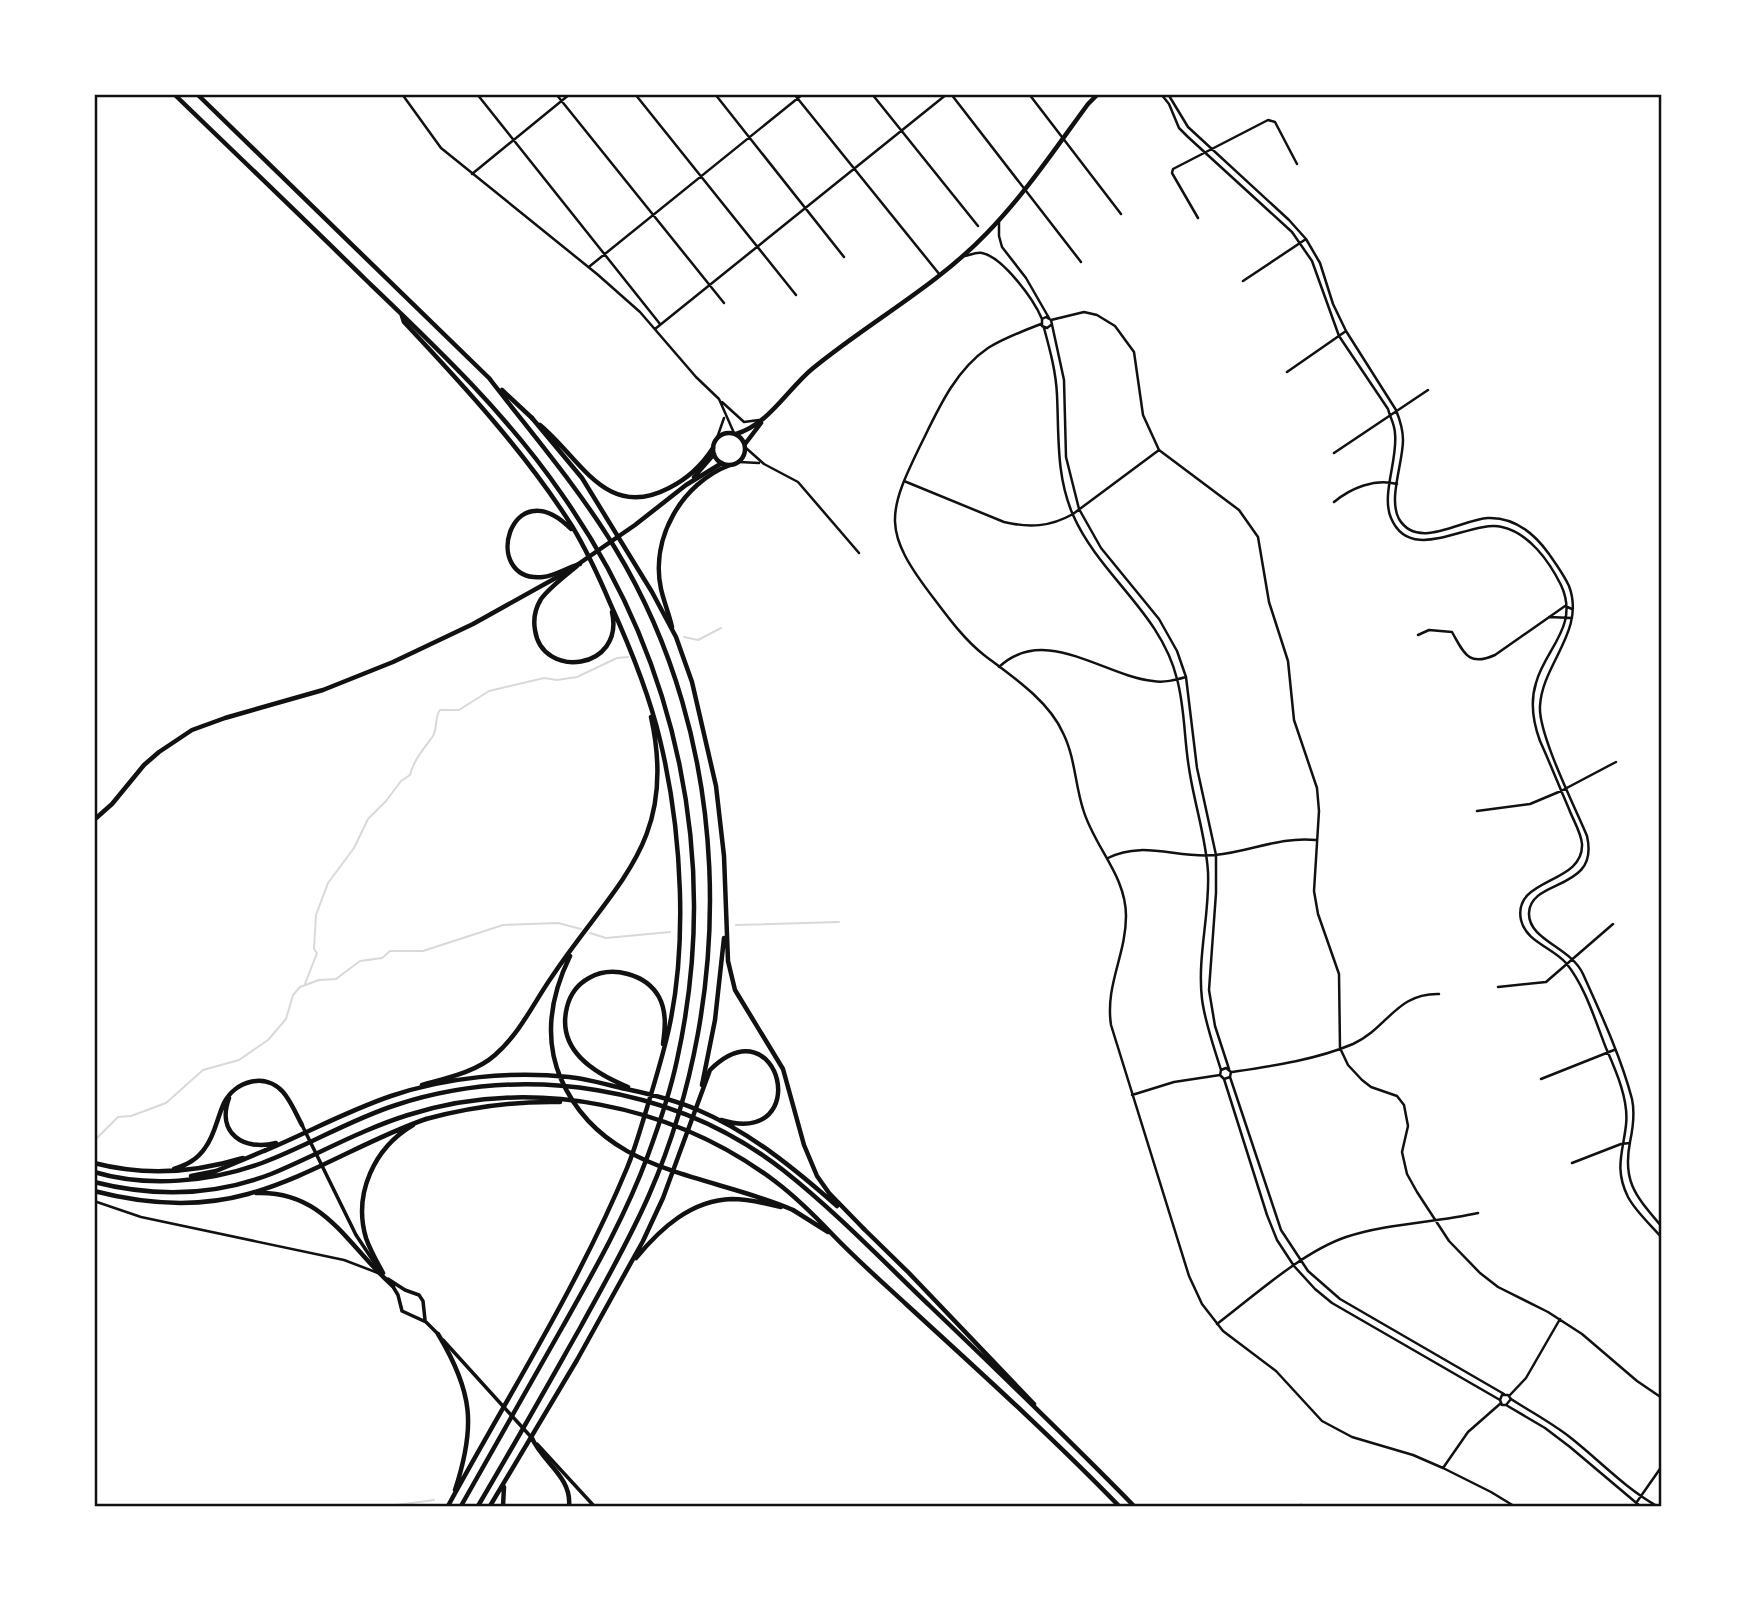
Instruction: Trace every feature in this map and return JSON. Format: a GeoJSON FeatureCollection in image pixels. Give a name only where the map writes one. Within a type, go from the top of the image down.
{"type":"FeatureCollection","features":[{"type":"Feature","properties":{"kind":"main road"},"geometry":{"type":"LineString","coordinates":[[174,94],[463,375],[560,491],[602,556],[629,607],[656,674],[684,782],[694,858],[694,920],[690,989],[669,1093],[649,1153],[601,1259],[461,1507]]}},
{"type":"Feature","properties":{"kind":"main road"},"geometry":{"type":"LineString","coordinates":[[197,94],[606,489],[637,499],[655,495],[671,487],[713,451]]}},
{"type":"Feature","properties":{"kind":"main road"},"geometry":{"type":"LineString","coordinates":[[686,485],[713,451],[717,438],[722,434],[752,428],[810,371],[962,257],[1026,190],[1098,94]]}},
{"type":"Feature","properties":{"kind":"main road"},"geometry":{"type":"LineString","coordinates":[[400,312],[404,322],[466,389],[544,485],[594,565],[643,686],[660,737],[672,795],[678,859],[680,919],[675,987],[667,1040],[634,1149],[589,1252],[448,1507]]}},
{"type":"Feature","properties":{"kind":"main road"},"geometry":{"type":"LineString","coordinates":[[478,1507],[616,1262],[656,1177],[684,1094],[705,989],[711,917],[709,854],[701,787],[688,726],[670,666],[642,599],[616,549],[573,484],[489,378]]}},
{"type":"Feature","properties":{"kind":"main road"},"geometry":{"type":"LineString","coordinates":[[770,412],[745,447],[744,456],[738,462],[712,472],[683,499],[663,540],[659,563],[661,588],[692,682],[716,786],[724,856],[728,961],[735,990],[783,1069],[804,1145],[817,1176],[829,1193],[1030,1398],[1038,1411]]}},
{"type":"Feature","properties":{"kind":"main road"},"geometry":{"type":"LineString","coordinates":[[531,418],[582,478],[652,592],[676,637]]}},
{"type":"Feature","properties":{"kind":"main road"},"geometry":{"type":"LineString","coordinates":[[735,433],[745,447]]}},
{"type":"Feature","properties":{"kind":"main road"},"geometry":{"type":"LineString","coordinates":[[713,451],[722,463],[730,465]]}},
{"type":"Feature","properties":{"kind":"main road"},"geometry":{"type":"LineString","coordinates":[[611,604],[614,630],[607,647],[589,661],[572,663],[556,659],[543,648],[536,636],[534,621],[542,597],[580,564],[686,485],[722,463]]}},
{"type":"Feature","properties":{"kind":"main road"},"geometry":{"type":"LineString","coordinates":[[580,564],[544,577],[522,572],[508,556],[507,540],[510,529],[527,513],[541,511],[555,514],[570,528],[594,565]]}},
{"type":"Feature","properties":{"kind":"main road"},"geometry":{"type":"LineString","coordinates":[[94,820],[112,804],[144,765],[192,730],[323,691],[393,662],[473,624],[580,564]]}},
{"type":"Feature","properties":{"kind":"main road"},"geometry":{"type":"LineString","coordinates":[[172,1180],[216,1171],[391,1096],[478,1066],[494,1056],[522,1025],[551,978],[633,865],[650,825],[657,797],[659,766],[643,686]]}},
{"type":"Feature","properties":{"kind":"main road"},"geometry":{"type":"LineString","coordinates":[[699,1099],[715,1020],[725,920]]}},
{"type":"Feature","properties":{"kind":"main road"},"geometry":{"type":"LineString","coordinates":[[575,946],[553,998],[551,1037],[558,1072],[568,1094],[584,1118],[620,1149],[652,1163],[766,1198],[793,1210],[831,1234],[1051,1437],[1119,1507]]}},
{"type":"Feature","properties":{"kind":"main road"},"geometry":{"type":"LineString","coordinates":[[639,1091],[604,1077],[574,1052],[566,1035],[565,1017],[568,1002],[577,987],[608,971],[629,974],[647,983],[660,998],[666,1022],[661,1058]]}},
{"type":"Feature","properties":{"kind":"main road"},"geometry":{"type":"LineString","coordinates":[[391,1096],[459,1081],[519,1075],[570,1077],[639,1091],[673,1101],[714,1118],[735,1124],[750,1124],[761,1120],[776,1104],[778,1075],[762,1057],[751,1052],[736,1052],[724,1056],[710,1070],[699,1099],[680,1151],[676,1163],[669,1181],[643,1241],[490,1507]]}},
{"type":"Feature","properties":{"kind":"main road"},"geometry":{"type":"LineString","coordinates":[[159,1172],[186,1166],[197,1157],[213,1135],[225,1100],[232,1091],[250,1081],[261,1080],[273,1084],[286,1096],[302,1125]]}},
{"type":"Feature","properties":{"kind":"main road"},"geometry":{"type":"LineString","coordinates":[[94,1172],[139,1180],[204,1178],[241,1169],[282,1154],[375,1112],[414,1099],[455,1090],[522,1083],[572,1087],[636,1099],[714,1128],[782,1169],[853,1233],[1134,1507]]}},
{"type":"Feature","properties":{"kind":"main road"},"geometry":{"type":"LineString","coordinates":[[232,1091],[225,1118],[233,1134],[245,1144],[257,1146],[285,1141]]}},
{"type":"Feature","properties":{"kind":"main road"},"geometry":{"type":"LineString","coordinates":[[94,1182],[155,1192],[206,1190],[268,1175],[378,1125],[437,1107],[498,1098],[554,1098],[588,1102],[651,1117],[715,1143],[776,1182],[822,1222],[831,1234]]}},
{"type":"Feature","properties":{"kind":"main road"},"geometry":{"type":"LineString","coordinates":[[94,1191],[175,1203],[222,1199],[248,1194],[284,1181],[384,1134],[426,1119],[499,1104],[588,1102]]}},
{"type":"Feature","properties":{"kind":"main road"},"geometry":{"type":"LineString","coordinates":[[714,1118],[782,1160],[864,1229]]}},
{"type":"Feature","properties":{"kind":"main road"},"geometry":{"type":"LineString","coordinates":[[382,1274],[363,1227],[363,1196],[367,1181],[373,1165],[386,1146],[403,1131],[426,1119]]}},
{"type":"Feature","properties":{"kind":"main road"},"geometry":{"type":"LineString","coordinates":[[94,1163],[137,1171],[190,1171],[220,1165],[266,1150]]}},
{"type":"Feature","properties":{"kind":"main road"},"geometry":{"type":"LineString","coordinates":[[248,1194],[281,1194],[309,1203],[333,1222],[393,1286]]}},
{"type":"Feature","properties":{"kind":"main road"},"geometry":{"type":"LineString","coordinates":[[628,1267],[662,1228],[682,1215],[708,1204],[730,1199],[754,1201],[793,1210]]}},
{"type":"Feature","properties":{"kind":"main road"},"geometry":{"type":"LineString","coordinates":[[438,1334],[462,1381],[470,1427],[467,1451],[452,1499]]}},
{"type":"Feature","properties":{"kind":"main road"},"geometry":{"type":"LineString","coordinates":[[532,1438],[536,1448],[563,1481],[570,1499],[569,1507]]}},
{"type":"Feature","properties":{"kind":"main road"},"geometry":{"type":"LineString","coordinates":[[503,1507],[505,1481]]}},
{"type":"Feature","properties":{"kind":"street"},"geometry":{"type":"LineString","coordinates":[[402,94],[441,148],[589,267],[640,312],[719,399],[744,422],[762,419]]}},
{"type":"Feature","properties":{"kind":"street"},"geometry":{"type":"LineString","coordinates":[[477,94],[660,324]]}},
{"type":"Feature","properties":{"kind":"street"},"geometry":{"type":"LineString","coordinates":[[556,94],[724,303]]}},
{"type":"Feature","properties":{"kind":"street"},"geometry":{"type":"LineString","coordinates":[[472,174],[570,94]]}},
{"type":"Feature","properties":{"kind":"street"},"geometry":{"type":"LineString","coordinates":[[635,94],[796,295]]}},
{"type":"Feature","properties":{"kind":"street"},"geometry":{"type":"LineString","coordinates":[[715,94],[844,257]]}},
{"type":"Feature","properties":{"kind":"street"},"geometry":{"type":"LineString","coordinates":[[794,94],[940,275]]}},
{"type":"Feature","properties":{"kind":"street"},"geometry":{"type":"LineString","coordinates":[[589,267],[803,94]]}},
{"type":"Feature","properties":{"kind":"street"},"geometry":{"type":"LineString","coordinates":[[873,94],[978,226]]}},
{"type":"Feature","properties":{"kind":"street"},"geometry":{"type":"LineString","coordinates":[[654,330],[949,94],[1081,262]]}},
{"type":"Feature","properties":{"kind":"street"},"geometry":{"type":"LineString","coordinates":[[1030,94],[1121,214]]}},
{"type":"Feature","properties":{"kind":"street"},"geometry":{"type":"LineString","coordinates":[[1161,94],[1169,104],[1180,128],[1292,232],[1318,276],[1325,303],[1339,336],[1390,414],[1395,434],[1388,505],[1391,518],[1398,529],[1409,537],[1431,540],[1489,525],[1517,532],[1526,538],[1544,559],[1561,586],[1565,619],[1557,645],[1536,682],[1533,711],[1535,726],[1580,834],[1581,852],[1569,872],[1535,888],[1529,894],[1522,906],[1520,917],[1532,939],[1561,957],[1575,974],[1608,1052],[1625,1102],[1626,1125],[1621,1144],[1620,1165],[1629,1198],[1661,1238]]}},
{"type":"Feature","properties":{"kind":"street"},"geometry":{"type":"LineString","coordinates":[[1168,94],[1188,127],[1289,220],[1306,239],[1320,263],[1333,304],[1346,331],[1396,410],[1401,424],[1403,442],[1395,509],[1400,520],[1411,530],[1434,533],[1487,518],[1509,521],[1526,528],[1538,539],[1569,586],[1572,618],[1566,640],[1548,673],[1539,708],[1544,732],[1587,836],[1588,859],[1576,875],[1531,902],[1529,915],[1536,933],[1573,959],[1581,971],[1632,1101],[1628,1176],[1633,1191],[1661,1227]]}},
{"type":"Feature","properties":{"kind":"street"},"geometry":{"type":"LineString","coordinates":[[1198,218],[1172,173],[1173,169],[1204,152],[1268,120],[1275,122],[1297,164]]}},
{"type":"Feature","properties":{"kind":"street"},"geometry":{"type":"LineString","coordinates":[[999,221],[1002,247],[1027,278],[1050,319],[1062,363],[1066,457],[1079,509],[1101,548],[1159,619],[1177,651],[1186,677],[1197,768],[1216,855],[1209,990],[1215,1026],[1281,1230],[1300,1262],[1339,1299],[1504,1394],[1571,1438],[1640,1497],[1657,1507]]}},
{"type":"Feature","properties":{"kind":"street"},"geometry":{"type":"LineString","coordinates":[[1243,282],[1306,239]]}},
{"type":"Feature","properties":{"kind":"street"},"geometry":{"type":"LineString","coordinates":[[962,257],[976,253],[989,256],[1025,287],[1042,319],[1041,324],[1055,367],[1057,442],[1061,475],[1073,514],[1095,554],[1148,617],[1164,643],[1177,679],[1190,775],[1207,856],[1208,889],[1201,979],[1205,1018],[1266,1215],[1277,1240],[1294,1266],[1332,1303],[1545,1428],[1634,1505],[1640,1507]]}},
{"type":"Feature","properties":{"kind":"street"},"geometry":{"type":"LineString","coordinates":[[649,323],[651,312]]}},
{"type":"Feature","properties":{"kind":"street"},"geometry":{"type":"LineString","coordinates":[[1042,319],[1084,312],[1106,319],[1123,334],[1134,352],[1143,415],[1159,450],[1239,510],[1258,537],[1269,602],[1288,661],[1294,720],[1317,788],[1319,811],[1314,872],[1318,914],[1337,965],[1341,984],[1338,1035],[1340,1048],[1348,1065],[1362,1080],[1371,1087],[1397,1096],[1404,1105],[1408,1120],[1403,1143],[1404,1163],[1409,1177],[1435,1221],[1465,1260],[1498,1287],[1582,1334],[1661,1398]]}},
{"type":"Feature","properties":{"kind":"street"},"geometry":{"type":"LineString","coordinates":[[1041,324],[991,346],[964,370],[942,401],[903,481],[894,516],[897,537],[904,558],[956,628],[976,649],[1031,694],[1058,723],[1075,765],[1083,810],[1119,881],[1126,915],[1123,941],[1111,985],[1109,1014],[1114,1037],[1189,1276],[1202,1304],[1217,1324],[1229,1337],[1276,1371],[1322,1421],[1352,1437],[1413,1455],[1443,1468],[1514,1507]]}},
{"type":"Feature","properties":{"kind":"street"},"geometry":{"type":"LineString","coordinates":[[1044,328],[1051,326]]}},
{"type":"Feature","properties":{"kind":"street"},"geometry":{"type":"LineString","coordinates":[[1287,372],[1346,331]]}},
{"type":"Feature","properties":{"kind":"street"},"geometry":{"type":"LineString","coordinates":[[1334,453],[1428,390]]}},
{"type":"Feature","properties":{"kind":"street"},"geometry":{"type":"LineString","coordinates":[[719,399],[735,433]]}},
{"type":"Feature","properties":{"kind":"street"},"geometry":{"type":"LineString","coordinates":[[717,438],[725,415]]}},
{"type":"Feature","properties":{"kind":"street"},"geometry":{"type":"LineString","coordinates":[[745,447],[764,464],[798,482],[859,553]]}},
{"type":"Feature","properties":{"kind":"street"},"geometry":{"type":"LineString","coordinates":[[903,481],[1004,522],[1021,526],[1052,523],[1073,514],[1159,450]]}},
{"type":"Feature","properties":{"kind":"street"},"geometry":{"type":"LineString","coordinates":[[738,462],[764,464]]}},
{"type":"Feature","properties":{"kind":"street"},"geometry":{"type":"LineString","coordinates":[[1334,502],[1349,490],[1391,482],[1397,484]]}},
{"type":"Feature","properties":{"kind":"street"},"geometry":{"type":"LineString","coordinates":[[1409,537],[1411,530]]}},
{"type":"Feature","properties":{"kind":"street"},"geometry":{"type":"LineString","coordinates":[[1565,606],[1573,609]]}},
{"type":"Feature","properties":{"kind":"street"},"geometry":{"type":"LineString","coordinates":[[1418,635],[1429,630],[1452,632],[1461,650],[1471,659],[1483,660],[1495,655],[1565,606]]}},
{"type":"Feature","properties":{"kind":"street"},"geometry":{"type":"LineString","coordinates":[[1549,617],[1572,618]]}},
{"type":"Feature","properties":{"kind":"street"},"geometry":{"type":"LineString","coordinates":[[999,667],[1014,656],[1026,652],[1052,650],[1149,681],[1186,677]]}},
{"type":"Feature","properties":{"kind":"street"},"geometry":{"type":"LineString","coordinates":[[1477,811],[1530,804],[1616,762]]}},
{"type":"Feature","properties":{"kind":"street"},"geometry":{"type":"LineString","coordinates":[[1108,859],[1118,853],[1132,850],[1207,856],[1283,840],[1316,840]]}},
{"type":"Feature","properties":{"kind":"street"},"geometry":{"type":"LineString","coordinates":[[1498,987],[1546,982],[1613,924]]}},
{"type":"Feature","properties":{"kind":"street"},"geometry":{"type":"LineString","coordinates":[[1132,1096],[1174,1082],[1292,1062],[1340,1048],[1368,1036],[1406,1001],[1427,994],[1439,994]]}},
{"type":"Feature","properties":{"kind":"street"},"geometry":{"type":"LineString","coordinates":[[1541,1079],[1614,1050]]}},
{"type":"Feature","properties":{"kind":"street"},"geometry":{"type":"LineString","coordinates":[[1224,1079],[1230,1077]]}},
{"type":"Feature","properties":{"kind":"street"},"geometry":{"type":"LineString","coordinates":[[302,1125],[359,1241],[382,1274]]}},
{"type":"Feature","properties":{"kind":"street"},"geometry":{"type":"LineString","coordinates":[[1572,1163],[1630,1143]]}},
{"type":"Feature","properties":{"kind":"street"},"geometry":{"type":"LineString","coordinates":[[94,1201],[153,1220],[344,1260],[382,1274],[409,1292],[416,1293],[421,1297],[426,1322]]}},
{"type":"Feature","properties":{"kind":"street"},"geometry":{"type":"LineString","coordinates":[[1217,1324],[1294,1266],[1345,1238],[1365,1232],[1478,1213]]}},
{"type":"Feature","properties":{"kind":"street"},"geometry":{"type":"LineString","coordinates":[[393,1286],[402,1311],[426,1322],[438,1334],[594,1507]]}},
{"type":"Feature","properties":{"kind":"street"},"geometry":{"type":"LineString","coordinates":[[399,1300],[409,1292]]}},
{"type":"Feature","properties":{"kind":"street"},"geometry":{"type":"LineString","coordinates":[[413,1315],[422,1308]]}},
{"type":"Feature","properties":{"kind":"street"},"geometry":{"type":"LineString","coordinates":[[1506,1405],[1526,1378],[1560,1320]]}},
{"type":"Feature","properties":{"kind":"street"},"geometry":{"type":"LineString","coordinates":[[1443,1468],[1468,1432],[1500,1402],[1504,1394]]}},
{"type":"Feature","properties":{"kind":"street"},"geometry":{"type":"LineString","coordinates":[[1634,1505],[1661,1466]]}},
{"type":"Feature","properties":{"kind":"waterway"},"geometry":{"type":"LineString","coordinates":[[684,637],[698,640],[721,628]]}},
{"type":"Feature","properties":{"kind":"waterway"},"geometry":{"type":"LineString","coordinates":[[305,984],[317,953],[314,949],[316,915],[328,883],[354,848],[368,819],[401,781],[410,775],[416,759],[434,733],[440,710],[459,710],[489,691],[544,678],[557,680],[577,677],[617,658],[628,657]]}},
{"type":"Feature","properties":{"kind":"waterway"},"geometry":{"type":"LineString","coordinates":[[736,925],[839,922]]}},
{"type":"Feature","properties":{"kind":"waterway"},"geometry":{"type":"LineString","coordinates":[[94,1141],[118,1117],[131,1116],[166,1103],[203,1070],[239,1060],[268,1040],[286,1019],[293,995],[300,987],[319,980],[336,979],[360,961],[382,958],[390,951],[423,951],[503,925],[558,923],[581,929]]}},
{"type":"Feature","properties":{"kind":"waterway"},"geometry":{"type":"LineString","coordinates":[[590,933],[606,938],[670,932]]}},
{"type":"Feature","properties":{"kind":"waterway"},"geometry":{"type":"LineString","coordinates":[[389,1506],[434,1500]]}}]}
